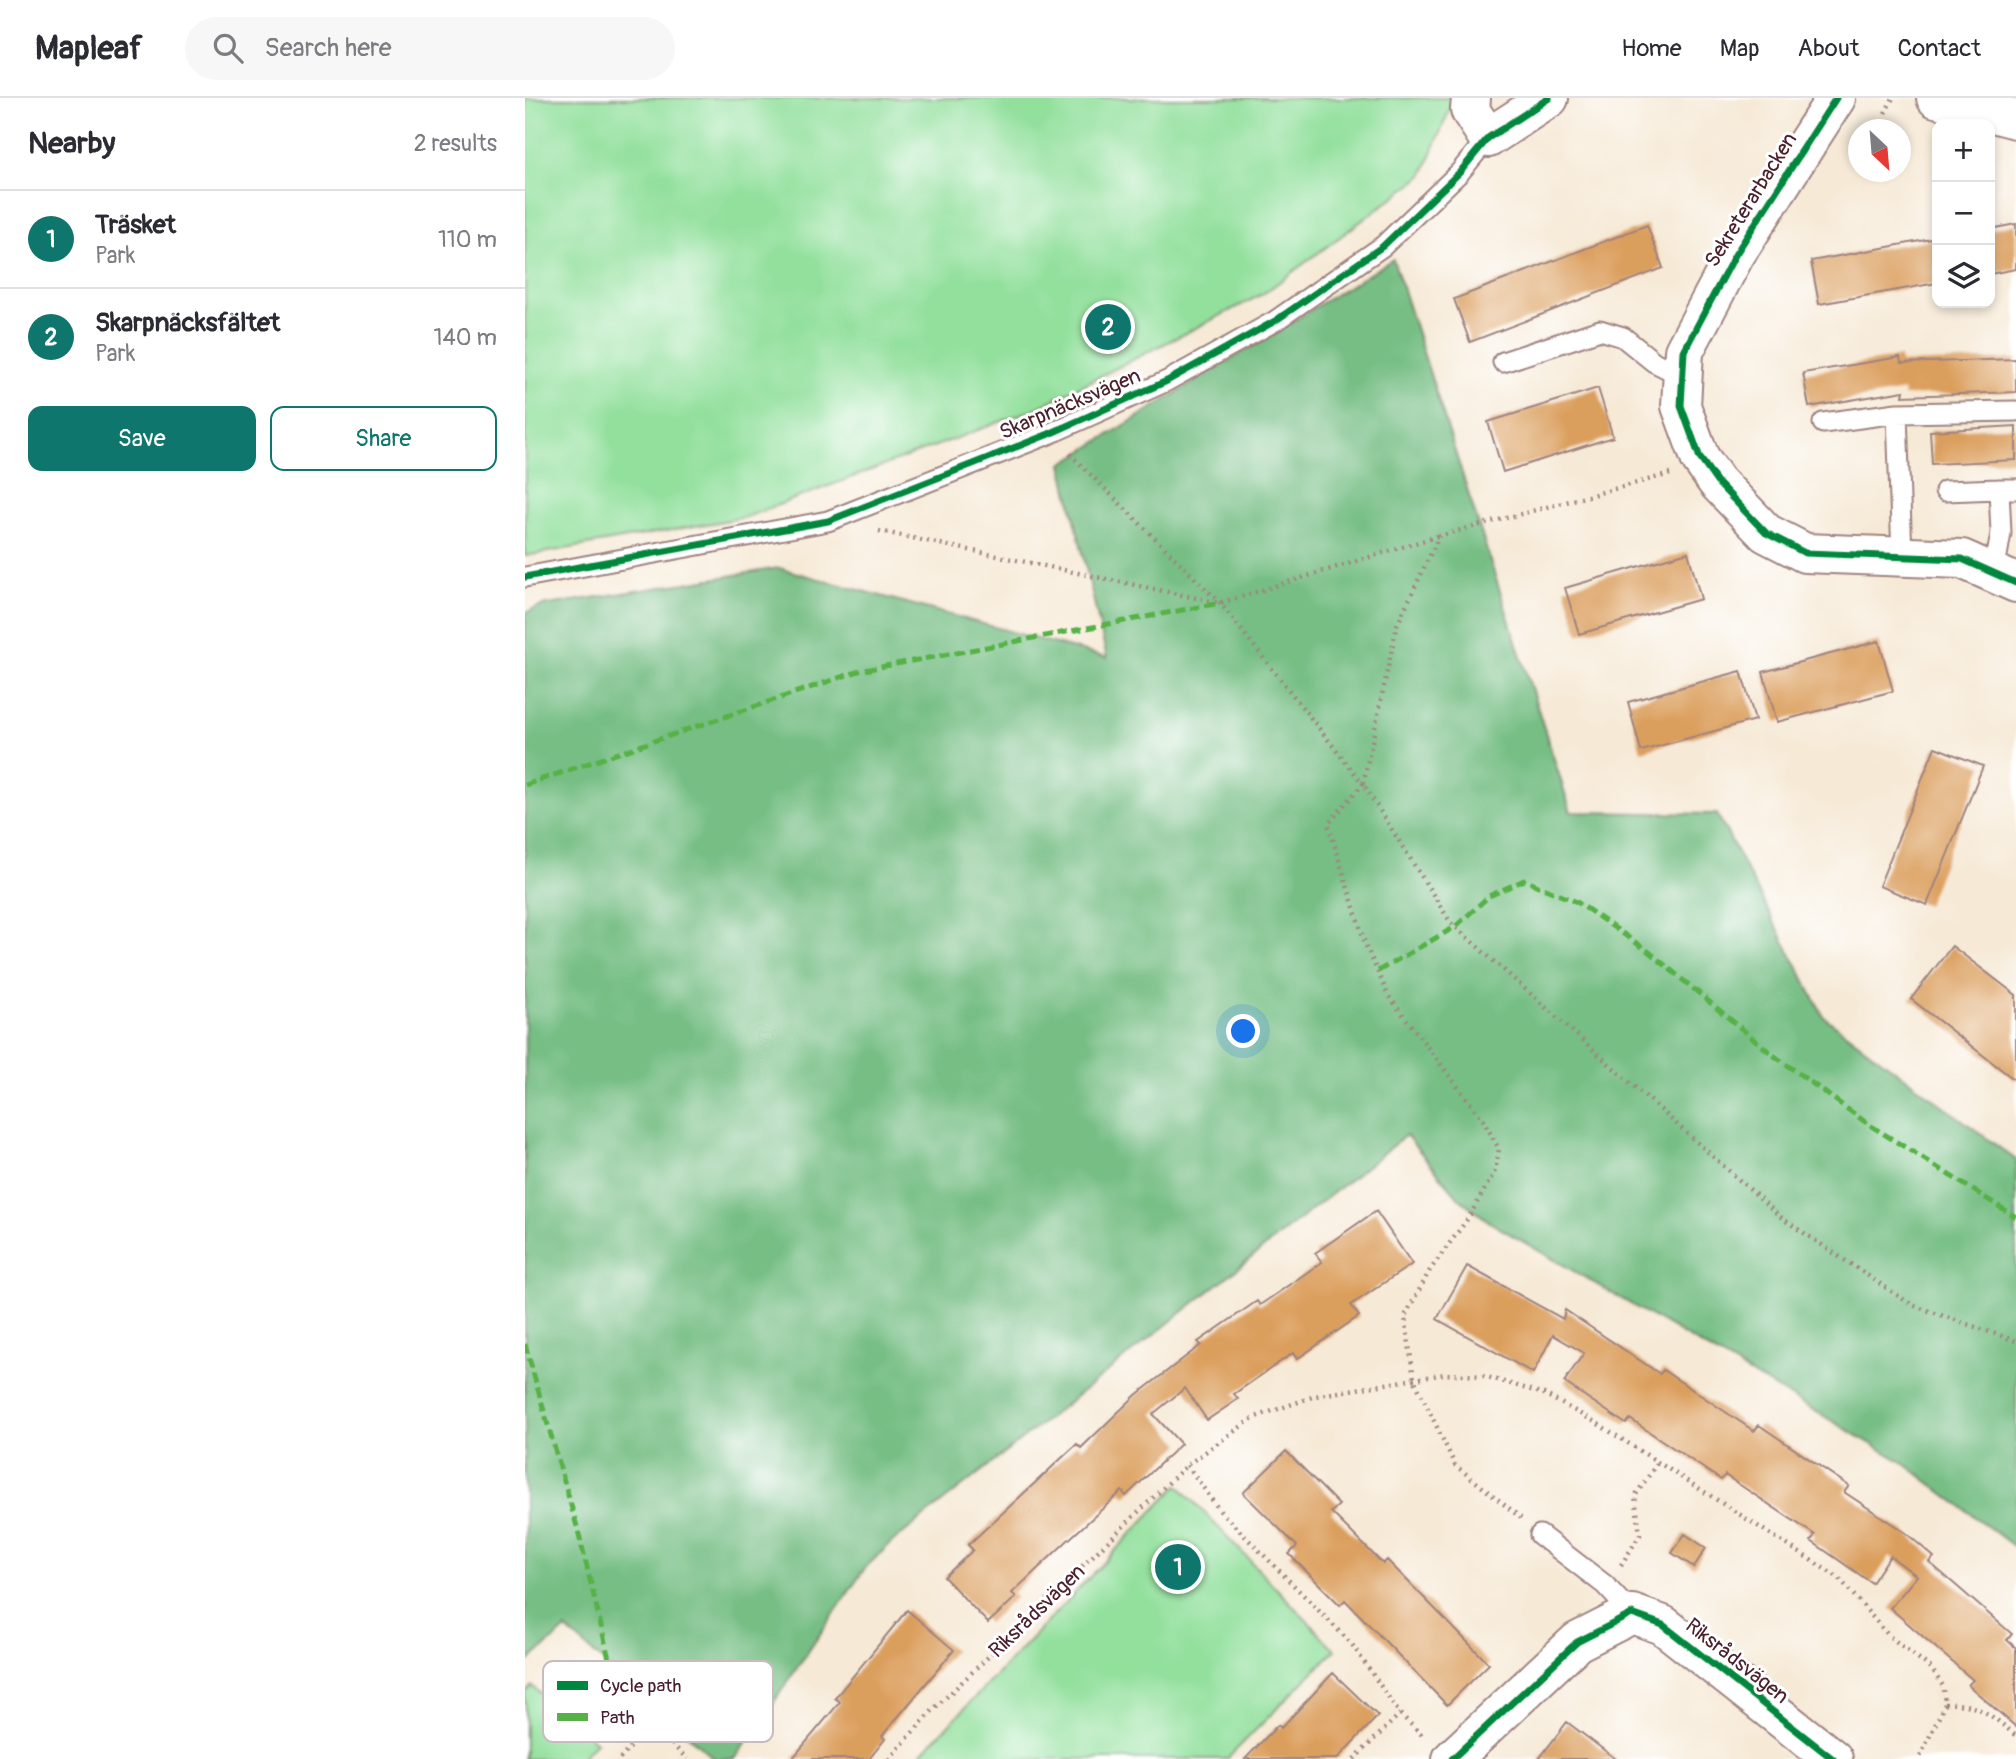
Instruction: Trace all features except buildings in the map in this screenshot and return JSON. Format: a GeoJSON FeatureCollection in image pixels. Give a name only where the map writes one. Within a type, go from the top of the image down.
{"type":"FeatureCollection","features":[{"type":"Feature","properties":{"kind":"street"},"geometry":{"type":"LineString","coordinates":[[1471,98],[1471,110],[1487,138]]}},
{"type":"Feature","properties":{"kind":"street","name":"Skarpnäcksvägen"},"geometry":{"type":"LineString","coordinates":[[1487,138],[1549,98]]}},
{"type":"Feature","properties":{"kind":"street","name":"Sekreterarbacken"},"geometry":{"type":"LineString","coordinates":[[1836,98],[1735,255],[1684,351],[1681,406],[1700,458],[1717,482],[1766,533],[1805,553],[1962,559],[2005,578]]}},
{"type":"Feature","properties":{"kind":"street"},"geometry":{"type":"LineString","coordinates":[[1936,98],[2016,119]]}},
{"type":"Feature","properties":{"kind":"street"},"geometry":{"type":"LineString","coordinates":[[1440,1750],[1577,1642],[1632,1614]]}},
{"type":"Feature","properties":{"kind":"street","name":"Riksrådsvägen"},"geometry":{"type":"LineString","coordinates":[[1632,1614],[1663,1625],[1833,1759]]}},
{"type":"Feature","properties":{"kind":"lane","name":"Skarpnäcksvägen"},"geometry":{"type":"LineString","coordinates":[[525,577],[828,521],[1049,434],[1167,381],[1275,321],[1383,246],[1460,172],[1487,138]]}},
{"type":"Feature","properties":{"kind":"lane"},"geometry":{"type":"LineString","coordinates":[[1503,362],[1600,330],[1623,337],[1654,362],[1682,376]]}},
{"type":"Feature","properties":{"kind":"lane"},"geometry":{"type":"LineString","coordinates":[[1823,423],[1897,413],[2016,411]]}},
{"type":"Feature","properties":{"kind":"lane"},"geometry":{"type":"LineString","coordinates":[[1897,413],[1902,557]]}},
{"type":"Feature","properties":{"kind":"lane"},"geometry":{"type":"LineString","coordinates":[[1945,491],[2008,489],[2001,533],[2005,578]]}},
{"type":"Feature","properties":{"kind":"lane"},"geometry":{"type":"LineString","coordinates":[[1540,1535],[1605,1585],[1632,1614]]}},
{"type":"Feature","properties":{"kind":"path"},"geometry":{"type":"LineString","coordinates":[[1885,113],[1893,98]]}},
{"type":"Feature","properties":{"kind":"path"},"geometry":{"type":"LineString","coordinates":[[1049,434],[1220,603],[1363,784],[1451,923],[1783,1219],[1912,1305],[2016,1341]]}},
{"type":"Feature","properties":{"kind":"path"},"geometry":{"type":"LineString","coordinates":[[828,521],[1220,603],[1439,536],[1683,470]]}},
{"type":"Feature","properties":{"kind":"path"},"geometry":{"type":"LineString","coordinates":[[1439,536],[1397,625],[1363,784],[1328,824],[1366,946],[1388,995],[1483,1120],[1499,1149],[1495,1171],[1469,1217],[1430,1269],[1405,1316],[1414,1379],[1455,1465],[1540,1535]]}},
{"type":"Feature","properties":{"kind":"path"},"geometry":{"type":"LineString","coordinates":[[1605,1585],[1640,1535],[1635,1496],[1658,1462]]}},
{"type":"Feature","properties":{"kind":"path"},"geometry":{"type":"LineString","coordinates":[[1187,1465],[1220,1511],[1351,1643],[1400,1713],[1440,1750]]}},
{"type":"Feature","properties":{"kind":"path"},"geometry":{"type":"LineString","coordinates":[[1919,1759],[1945,1704],[1965,1702],[1988,1712],[2016,1737]]}},
{"type":"Feature","properties":{"kind":"path"},"geometry":{"type":"LineString","coordinates":[[1354,1759],[1400,1713]]}},
{"type":"Feature","properties":{"kind":"path"},"geometry":{"type":"LineString","coordinates":[[619,1759],[635,1742]]}},
{"type":"Feature","properties":{"kind":"path"},"geometry":{"type":"LineString","coordinates":[[670,1742],[687,1759]]}},
{"type":"Feature","properties":{"kind":"green space"},"geometry":{"type":"Polygon","coordinates":[[[525,98],[1454,98],[1423,175],[1263,294],[1037,408],[746,517],[525,556],[525,98]]]}},
{"type":"Feature","properties":{"kind":"green space"},"geometry":{"type":"Polygon","coordinates":[[[1393,259],[1571,812],[1717,814],[1824,1017],[2016,1160],[2016,1548],[1901,1461],[1491,1223],[1460,1199],[1406,1135],[891,1543],[865,1568],[773,1703],[773,1661],[603,1661],[566,1629],[525,1664],[525,613],[542,606],[779,568],[1107,658],[1062,464],[1393,259]]]}},
{"type":"Feature","properties":{"kind":"green space"},"geometry":{"type":"Polygon","coordinates":[[[1178,1485],[1335,1650],[1227,1759],[916,1759],[1178,1485]]]}},
{"type":"Feature","properties":{"kind":"green space"},"geometry":{"type":"Polygon","coordinates":[[[532,1686],[543,1696],[543,1742],[596,1742],[581,1759],[525,1759],[525,1693],[532,1686]]]}},
{"type":"Feature","properties":{"kind":"green space"},"geometry":{"type":"Polygon","coordinates":[[[696,1742],[747,1742],[735,1759],[715,1759],[696,1742]]]}},
{"type":"Feature","properties":{"kind":"marked path"},"geometry":{"type":"LineString","coordinates":[[525,785],[859,671],[1220,603]]}},
{"type":"Feature","properties":{"kind":"marked path"},"geometry":{"type":"LineString","coordinates":[[1378,971],[1455,927],[1489,896],[1524,880],[1577,902],[1648,951],[1772,1054],[1868,1124],[2016,1217]]}},
{"type":"Feature","properties":{"kind":"marked path"},"geometry":{"type":"LineString","coordinates":[[525,1344],[578,1530],[610,1661]]}},
{"type":"Feature","properties":{"kind":"marked path"},"geometry":{"type":"LineString","coordinates":[[629,1742],[630,1746]]}},
{"type":"Feature","properties":{"kind":"cycle path"},"geometry":{"type":"LineString","coordinates":[[525,577],[828,521],[1049,434],[1167,381],[1275,321],[1383,246],[1460,172],[1488,138],[1549,98]]}},
{"type":"Feature","properties":{"kind":"cycle path"},"geometry":{"type":"LineString","coordinates":[[1836,98],[1735,255],[1684,351],[1681,406],[1700,458],[1717,482],[1766,533],[1805,553],[1962,559],[2016,583]]}},
{"type":"Feature","properties":{"kind":"cycle path"},"geometry":{"type":"LineString","coordinates":[[1452,1759],[1577,1642],[1632,1614],[1663,1625],[1833,1759]]}},
{"type":"Feature","properties":{"kind":"place","name":"Skarpnäcksfältet"},"geometry":{"type":"Point","coordinates":[1108,327]}},
{"type":"Feature","properties":{"kind":"place","name":"Träsket"},"geometry":{"type":"Point","coordinates":[1178,1567]}}]}
